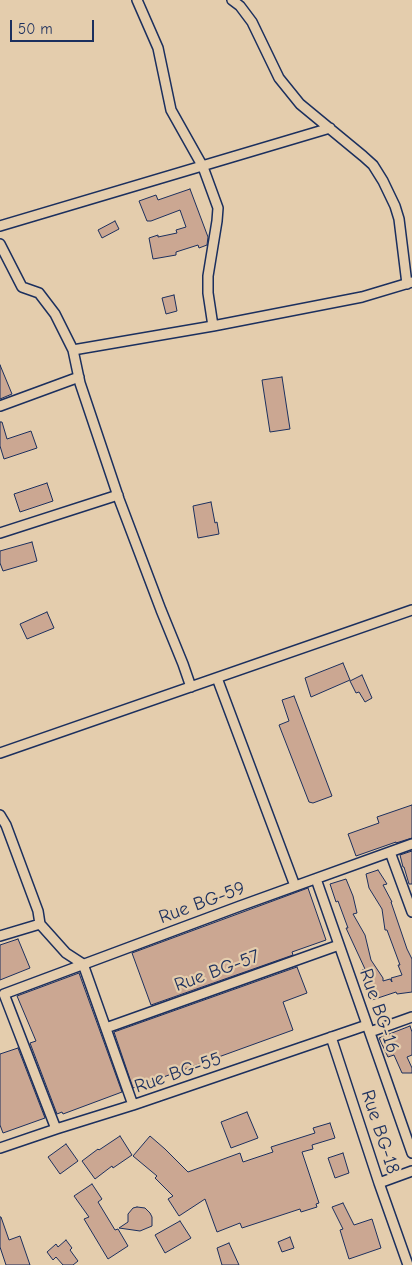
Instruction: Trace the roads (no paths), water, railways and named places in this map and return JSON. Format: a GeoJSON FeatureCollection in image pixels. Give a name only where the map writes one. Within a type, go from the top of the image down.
{"type":"FeatureCollection","features":[{"type":"Feature","properties":{"kind":"street"},"geometry":{"type":"LineString","coordinates":[[137,0],[158,48],[171,110],[203,167],[218,208],[208,276],[212,326]]}},
{"type":"Feature","properties":{"kind":"street"},"geometry":{"type":"LineString","coordinates":[[73,350],[362,297],[409,283],[399,219],[395,206],[373,165],[300,104],[279,78],[252,22],[240,6],[232,0]]}},
{"type":"Feature","properties":{"kind":"street"},"geometry":{"type":"LineString","coordinates":[[0,226],[330,128]]}},
{"type":"Feature","properties":{"kind":"street"},"geometry":{"type":"LineString","coordinates":[[0,244],[22,287],[38,293],[55,314],[73,350],[79,377],[118,495],[191,686]]}},
{"type":"Feature","properties":{"kind":"street"},"geometry":{"type":"LineString","coordinates":[[0,406],[79,377]]}},
{"type":"Feature","properties":{"kind":"street"},"geometry":{"type":"LineString","coordinates":[[1,531],[118,495]]}},
{"type":"Feature","properties":{"kind":"street"},"geometry":{"type":"LineString","coordinates":[[0,753],[412,610]]}},
{"type":"Feature","properties":{"kind":"street"},"geometry":{"type":"LineString","coordinates":[[216,678],[295,886]]}},
{"type":"Feature","properties":{"kind":"street"},"geometry":{"type":"LineString","coordinates":[[0,814],[6,825],[38,911],[40,924],[66,953],[83,964],[133,1106]]}},
{"type":"Feature","properties":{"kind":"street","name":"Rue BG-59"},"geometry":{"type":"LineString","coordinates":[[2,993],[412,844]]}},
{"type":"Feature","properties":{"kind":"street"},"geometry":{"type":"LineString","coordinates":[[390,852],[412,912]]}},
{"type":"Feature","properties":{"kind":"street","name":"Rue BG-16"},"geometry":{"type":"LineString","coordinates":[[316,879],[412,1153]]}},
{"type":"Feature","properties":{"kind":"street"},"geometry":{"type":"LineString","coordinates":[[0,936],[40,924]]}},
{"type":"Feature","properties":{"kind":"street","name":"Rue BG-57"},"geometry":{"type":"LineString","coordinates":[[106,1028],[339,945]]}},
{"type":"Feature","properties":{"kind":"street"},"geometry":{"type":"LineString","coordinates":[[2,993],[56,1129]]}},
{"type":"Feature","properties":{"kind":"street","name":"Rue BG-55"},"geometry":{"type":"LineString","coordinates":[[0,1148],[133,1106],[331,1037],[412,1017]]}},
{"type":"Feature","properties":{"kind":"street","name":"Rue BG-18"},"geometry":{"type":"LineString","coordinates":[[331,1037],[408,1265]]}},
{"type":"Feature","properties":{"kind":"street"},"geometry":{"type":"LineString","coordinates":[[379,1183],[412,1171]]}}]}
